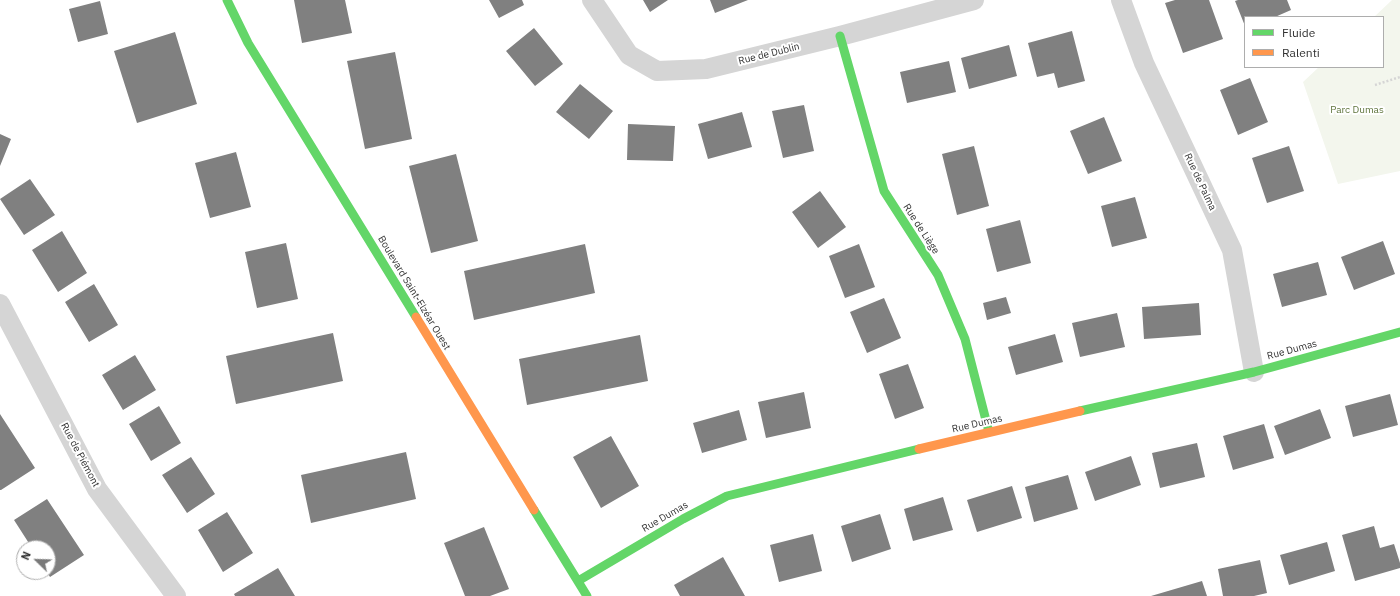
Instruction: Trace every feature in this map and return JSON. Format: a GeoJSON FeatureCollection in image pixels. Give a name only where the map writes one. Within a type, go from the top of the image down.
{"type":"FeatureCollection","features":[{"type":"Feature","properties":{"kind":"street","name":"Boulevard Saint-Elzéar Ouest"},"geometry":{"type":"LineString","coordinates":[[227,0],[248,43],[587,596]]}},
{"type":"Feature","properties":{"kind":"street","name":"Rue de Dublin"},"geometry":{"type":"LineString","coordinates":[[592,0],[629,55],[657,71],[706,69],[840,36],[974,0]]}},
{"type":"Feature","properties":{"kind":"street","name":"Rue de Palma"},"geometry":{"type":"LineString","coordinates":[[1121,0],[1144,63],[1232,250],[1254,372]]}},
{"type":"Feature","properties":{"kind":"street","name":"Rue de Liège"},"geometry":{"type":"LineString","coordinates":[[840,36],[884,191],[938,275],[965,339],[989,432]]}},
{"type":"Feature","properties":{"kind":"street","name":"Rue de Piémont"},"geometry":{"type":"LineString","coordinates":[[0,304],[97,489],[176,596]]}},
{"type":"Feature","properties":{"kind":"street","name":"Rue Dumas"},"geometry":{"type":"LineString","coordinates":[[578,581],[682,519],[727,496],[989,432],[1254,372],[1400,332]]}},
{"type":"Feature","properties":{"kind":"path"},"geometry":{"type":"LineString","coordinates":[[1375,85],[1400,77]]}},
{"type":"Feature","properties":{"kind":"green space","name":"Parc Dumas"},"geometry":{"type":"Polygon","coordinates":[[[1392,0],[1400,0],[1400,171],[1338,184],[1303,82],[1318,68],[1384,68],[1384,16],[1375,16],[1392,0]]]}},
{"type":"Feature","properties":{"kind":"building"},"geometry":{"type":"Polygon","coordinates":[[[294,0],[345,0],[352,33],[302,43],[294,0]]]}},
{"type":"Feature","properties":{"kind":"building"},"geometry":{"type":"Polygon","coordinates":[[[489,0],[522,0],[524,5],[499,18],[489,0]]]}},
{"type":"Feature","properties":{"kind":"building"},"geometry":{"type":"Polygon","coordinates":[[[643,0],[668,0],[650,12],[643,0]]]}},
{"type":"Feature","properties":{"kind":"building"},"geometry":{"type":"Polygon","coordinates":[[[710,0],[748,0],[715,13],[710,0]]]}},
{"type":"Feature","properties":{"kind":"building"},"geometry":{"type":"Polygon","coordinates":[[[1175,0],[1209,0],[1223,39],[1183,53],[1165,3],[1175,0]]]}},
{"type":"Feature","properties":{"kind":"building"},"geometry":{"type":"Polygon","coordinates":[[[1287,0],[1291,10],[1277,16],[1244,16],[1244,24],[1235,1],[1287,0]]]}},
{"type":"Feature","properties":{"kind":"building"},"geometry":{"type":"Polygon","coordinates":[[[100,1],[108,34],[78,42],[69,9],[100,1]]]}},
{"type":"Feature","properties":{"kind":"building"},"geometry":{"type":"Polygon","coordinates":[[[534,28],[563,64],[535,86],[506,51],[534,28]]]}},
{"type":"Feature","properties":{"kind":"building"},"geometry":{"type":"Polygon","coordinates":[[[1072,31],[1085,81],[1058,88],[1054,73],[1037,77],[1028,43],[1072,31]]]}},
{"type":"Feature","properties":{"kind":"building"},"geometry":{"type":"Polygon","coordinates":[[[175,32],[197,104],[137,123],[114,51],[175,32]]]}},
{"type":"Feature","properties":{"kind":"building"},"geometry":{"type":"Polygon","coordinates":[[[1009,45],[1017,76],[969,89],[961,58],[1009,45]]]}},
{"type":"Feature","properties":{"kind":"building"},"geometry":{"type":"Polygon","coordinates":[[[395,52],[412,139],[365,149],[347,61],[395,52]]]}},
{"type":"Feature","properties":{"kind":"building"},"geometry":{"type":"Polygon","coordinates":[[[949,61],[956,92],[907,103],[900,72],[949,61]]]}},
{"type":"Feature","properties":{"kind":"building"},"geometry":{"type":"Polygon","coordinates":[[[1250,78],[1268,122],[1238,135],[1220,90],[1250,78]]]}},
{"type":"Feature","properties":{"kind":"building"},"geometry":{"type":"Polygon","coordinates":[[[580,84],[613,111],[589,139],[556,112],[580,84]]]}},
{"type":"Feature","properties":{"kind":"building"},"geometry":{"type":"Polygon","coordinates":[[[804,105],[814,151],[783,158],[772,111],[804,105]]]}},
{"type":"Feature","properties":{"kind":"building"},"geometry":{"type":"Polygon","coordinates":[[[742,112],[752,147],[708,159],[698,124],[742,112]]]}},
{"type":"Feature","properties":{"kind":"building"},"geometry":{"type":"Polygon","coordinates":[[[1104,117],[1122,161],[1088,174],[1070,131],[1104,117]]]}},
{"type":"Feature","properties":{"kind":"building"},"geometry":{"type":"Polygon","coordinates":[[[628,124],[675,126],[673,161],[627,160],[628,124]]]}},
{"type":"Feature","properties":{"kind":"building"},"geometry":{"type":"Polygon","coordinates":[[[0,134],[11,139],[0,166],[0,134]]]}},
{"type":"Feature","properties":{"kind":"building"},"geometry":{"type":"Polygon","coordinates":[[[974,146],[989,206],[957,215],[942,154],[974,146]]]}},
{"type":"Feature","properties":{"kind":"building"},"geometry":{"type":"Polygon","coordinates":[[[1289,146],[1304,191],[1267,203],[1252,158],[1289,146]]]}},
{"type":"Feature","properties":{"kind":"building"},"geometry":{"type":"Polygon","coordinates":[[[236,152],[251,207],[210,218],[195,163],[236,152]]]}},
{"type":"Feature","properties":{"kind":"building"},"geometry":{"type":"Polygon","coordinates":[[[456,154],[478,241],[431,253],[409,166],[456,154]]]}},
{"type":"Feature","properties":{"kind":"building"},"geometry":{"type":"Polygon","coordinates":[[[30,179],[55,215],[24,235],[0,199],[30,179]]]}},
{"type":"Feature","properties":{"kind":"building"},"geometry":{"type":"Polygon","coordinates":[[[820,191],[846,227],[818,248],[792,212],[820,191]]]}},
{"type":"Feature","properties":{"kind":"building"},"geometry":{"type":"Polygon","coordinates":[[[1135,197],[1147,238],[1112,247],[1101,206],[1135,197]]]}},
{"type":"Feature","properties":{"kind":"building"},"geometry":{"type":"Polygon","coordinates":[[[1020,220],[1031,263],[997,272],[986,229],[1020,220]]]}},
{"type":"Feature","properties":{"kind":"building"},"geometry":{"type":"Polygon","coordinates":[[[62,231],[87,273],[58,292],[32,250],[62,231]]]}},
{"type":"Feature","properties":{"kind":"building"},"geometry":{"type":"Polygon","coordinates":[[[1383,241],[1395,274],[1354,290],[1341,257],[1383,241]]]}},
{"type":"Feature","properties":{"kind":"building"},"geometry":{"type":"Polygon","coordinates":[[[286,243],[298,299],[257,308],[245,252],[286,243]]]}},
{"type":"Feature","properties":{"kind":"building"},"geometry":{"type":"Polygon","coordinates":[[[585,244],[595,293],[474,320],[464,271],[585,244]]]}},
{"type":"Feature","properties":{"kind":"building"},"geometry":{"type":"Polygon","coordinates":[[[859,244],[875,287],[845,298],[829,256],[859,244]]]}},
{"type":"Feature","properties":{"kind":"building"},"geometry":{"type":"Polygon","coordinates":[[[1318,262],[1327,295],[1282,307],[1273,274],[1318,262]]]}},
{"type":"Feature","properties":{"kind":"building"},"geometry":{"type":"Polygon","coordinates":[[[94,284],[118,325],[89,342],[65,302],[94,284]]]}},
{"type":"Feature","properties":{"kind":"building"},"geometry":{"type":"Polygon","coordinates":[[[1006,297],[1011,313],[987,320],[983,303],[1006,297]]]}},
{"type":"Feature","properties":{"kind":"building"},"geometry":{"type":"Polygon","coordinates":[[[884,298],[901,338],[867,353],[850,312],[884,298]]]}},
{"type":"Feature","properties":{"kind":"building"},"geometry":{"type":"Polygon","coordinates":[[[1199,303],[1201,335],[1144,339],[1142,307],[1199,303]]]}},
{"type":"Feature","properties":{"kind":"building"},"geometry":{"type":"Polygon","coordinates":[[[1117,313],[1125,347],[1080,357],[1072,323],[1117,313]]]}},
{"type":"Feature","properties":{"kind":"building"},"geometry":{"type":"Polygon","coordinates":[[[333,333],[343,381],[236,404],[226,356],[333,333]]]}},
{"type":"Feature","properties":{"kind":"building"},"geometry":{"type":"Polygon","coordinates":[[[1055,334],[1063,362],[1016,375],[1008,347],[1055,334]]]}},
{"type":"Feature","properties":{"kind":"building"},"geometry":{"type":"Polygon","coordinates":[[[640,335],[648,381],[527,405],[519,359],[640,335]]]}},
{"type":"Feature","properties":{"kind":"building"},"geometry":{"type":"Polygon","coordinates":[[[135,355],[156,390],[123,410],[102,375],[135,355]]]}},
{"type":"Feature","properties":{"kind":"building"},"geometry":{"type":"Polygon","coordinates":[[[908,364],[924,408],[895,419],[879,374],[908,364]]]}},
{"type":"Feature","properties":{"kind":"building"},"geometry":{"type":"Polygon","coordinates":[[[804,392],[811,428],[766,438],[758,402],[804,392]]]}},
{"type":"Feature","properties":{"kind":"building"},"geometry":{"type":"Polygon","coordinates":[[[1390,394],[1398,425],[1353,437],[1345,406],[1390,394]]]}},
{"type":"Feature","properties":{"kind":"building"},"geometry":{"type":"Polygon","coordinates":[[[159,406],[181,443],[151,461],[129,424],[159,406]]]}},
{"type":"Feature","properties":{"kind":"building"},"geometry":{"type":"Polygon","coordinates":[[[1320,409],[1331,438],[1285,455],[1274,426],[1320,409]]]}},
{"type":"Feature","properties":{"kind":"building"},"geometry":{"type":"Polygon","coordinates":[[[739,410],[747,440],[702,453],[693,423],[739,410]]]}},
{"type":"Feature","properties":{"kind":"building"},"geometry":{"type":"Polygon","coordinates":[[[0,414],[35,468],[1,490],[0,490],[0,414]]]}},
{"type":"Feature","properties":{"kind":"building"},"geometry":{"type":"Polygon","coordinates":[[[1264,424],[1274,458],[1233,470],[1223,436],[1264,424]]]}},
{"type":"Feature","properties":{"kind":"building"},"geometry":{"type":"Polygon","coordinates":[[[611,436],[639,486],[601,508],[573,457],[611,436]]]}},
{"type":"Feature","properties":{"kind":"building"},"geometry":{"type":"Polygon","coordinates":[[[1197,443],[1205,477],[1160,488],[1152,453],[1197,443]]]}},
{"type":"Feature","properties":{"kind":"building"},"geometry":{"type":"Polygon","coordinates":[[[406,452],[416,499],[311,523],[301,475],[406,452]]]}},
{"type":"Feature","properties":{"kind":"building"},"geometry":{"type":"Polygon","coordinates":[[[1131,456],[1141,485],[1095,501],[1085,472],[1131,456]]]}},
{"type":"Feature","properties":{"kind":"building"},"geometry":{"type":"Polygon","coordinates":[[[191,457],[215,494],[187,513],[162,475],[191,457]]]}},
{"type":"Feature","properties":{"kind":"building"},"geometry":{"type":"Polygon","coordinates":[[[1068,475],[1078,509],[1034,522],[1025,487],[1068,475]]]}},
{"type":"Feature","properties":{"kind":"building"},"geometry":{"type":"Polygon","coordinates":[[[1012,486],[1022,518],[977,532],[967,500],[1012,486]]]}},
{"type":"Feature","properties":{"kind":"building"},"geometry":{"type":"Polygon","coordinates":[[[943,497],[953,530],[913,541],[904,509],[943,497]]]}},
{"type":"Feature","properties":{"kind":"building"},"geometry":{"type":"Polygon","coordinates":[[[47,499],[84,555],[56,573],[56,540],[27,540],[14,520],[47,499]]]}},
{"type":"Feature","properties":{"kind":"building"},"geometry":{"type":"Polygon","coordinates":[[[227,512],[253,553],[223,572],[198,530],[227,512]]]}},
{"type":"Feature","properties":{"kind":"building"},"geometry":{"type":"Polygon","coordinates":[[[880,514],[891,549],[852,562],[841,526],[880,514]]]}},
{"type":"Feature","properties":{"kind":"building"},"geometry":{"type":"Polygon","coordinates":[[[1374,526],[1380,548],[1394,544],[1400,563],[1400,568],[1355,581],[1342,535],[1374,526]]]}},
{"type":"Feature","properties":{"kind":"building"},"geometry":{"type":"Polygon","coordinates":[[[484,527],[509,589],[490,596],[465,596],[444,543],[484,527]]]}},
{"type":"Feature","properties":{"kind":"building"},"geometry":{"type":"Polygon","coordinates":[[[813,534],[822,571],[779,582],[770,545],[813,534]]]}},
{"type":"Feature","properties":{"kind":"building"},"geometry":{"type":"Polygon","coordinates":[[[1327,542],[1335,571],[1289,585],[1280,555],[1327,542]]]}},
{"type":"Feature","properties":{"kind":"building"},"geometry":{"type":"Polygon","coordinates":[[[723,557],[745,596],[680,596],[674,585],[723,557]]]}},
{"type":"Feature","properties":{"kind":"building"},"geometry":{"type":"Polygon","coordinates":[[[1260,560],[1267,593],[1254,596],[1223,596],[1218,569],[1260,560]]]}},
{"type":"Feature","properties":{"kind":"building"},"geometry":{"type":"Polygon","coordinates":[[[278,568],[295,596],[235,596],[234,594],[278,568]]]}},
{"type":"Feature","properties":{"kind":"building"},"geometry":{"type":"Polygon","coordinates":[[[1202,581],[1207,596],[1151,596],[1202,581]]]}},
{"type":"Feature","properties":{"kind":"traffic: fast"},"geometry":{"type":"LineString","coordinates":[[227,0],[248,43],[416,317]]}},
{"type":"Feature","properties":{"kind":"traffic: fast"},"geometry":{"type":"LineString","coordinates":[[840,36],[884,191],[938,275],[965,339],[989,432]]}},
{"type":"Feature","properties":{"kind":"traffic: fast"},"geometry":{"type":"LineString","coordinates":[[1080,411],[1254,372],[1400,332]]}},
{"type":"Feature","properties":{"kind":"traffic: fast"},"geometry":{"type":"LineString","coordinates":[[578,581],[683,519],[727,496],[919,449]]}},
{"type":"Feature","properties":{"kind":"traffic: fast"},"geometry":{"type":"LineString","coordinates":[[534,510],[587,596]]}},
{"type":"Feature","properties":{"kind":"traffic: slow"},"geometry":{"type":"LineString","coordinates":[[416,317],[534,510]]}},
{"type":"Feature","properties":{"kind":"traffic: slow"},"geometry":{"type":"LineString","coordinates":[[919,449],[1080,411]]}}]}
